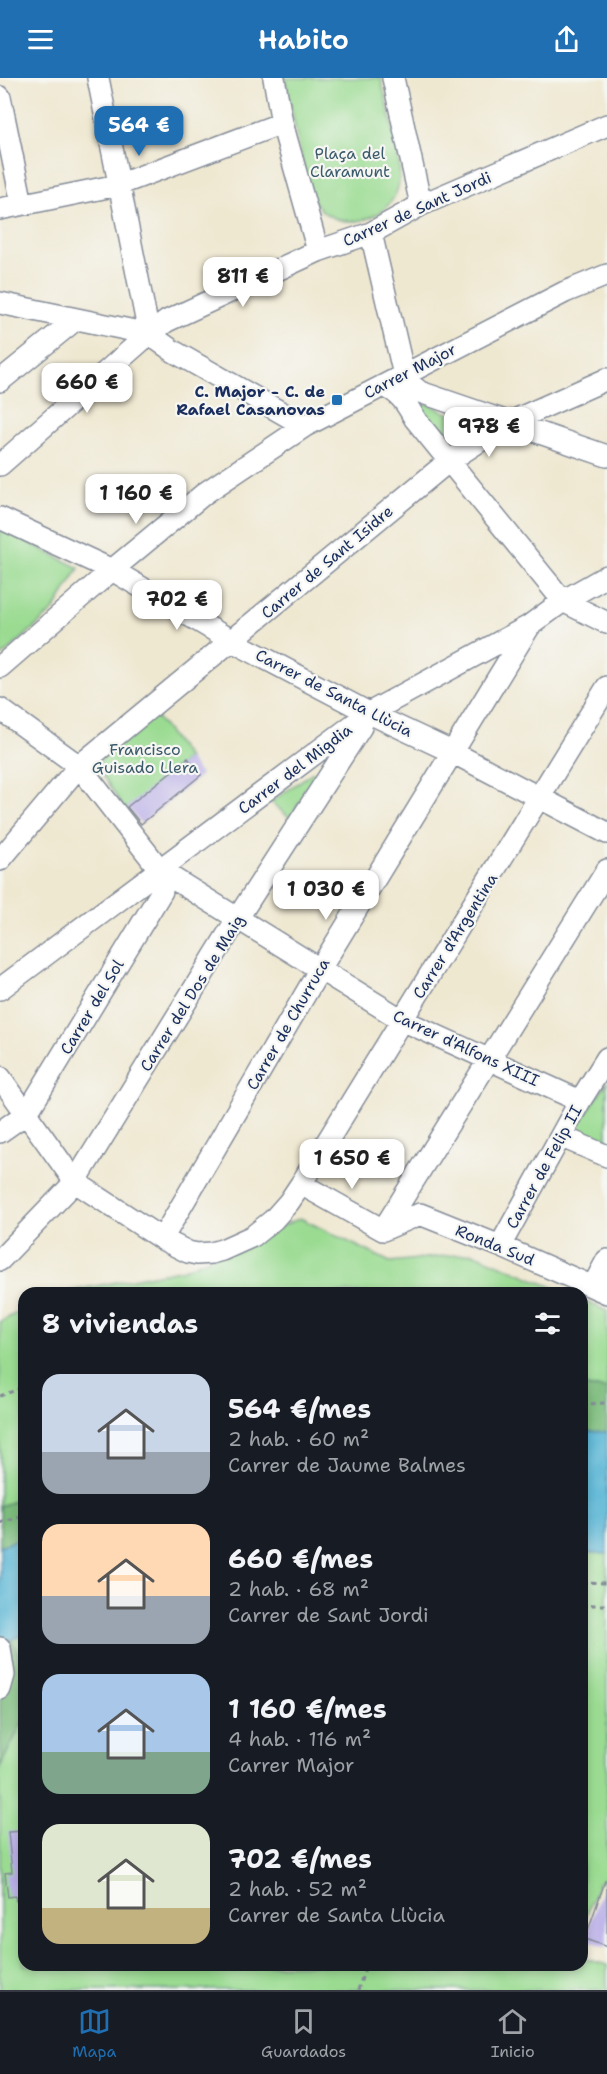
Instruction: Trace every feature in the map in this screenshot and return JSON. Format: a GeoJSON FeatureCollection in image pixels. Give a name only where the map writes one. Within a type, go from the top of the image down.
{"type":"FeatureCollection","features":[{"type":"Feature","properties":{"kind":"street"},"geometry":{"type":"LineString","coordinates":[[98,78],[149,334]]}},
{"type":"Feature","properties":{"kind":"street"},"geometry":{"type":"LineString","coordinates":[[274,78],[282,123],[318,251]]}},
{"type":"Feature","properties":{"kind":"street"},"geometry":{"type":"LineString","coordinates":[[393,78],[421,205]]}},
{"type":"Feature","properties":{"kind":"street"},"geometry":{"type":"LineString","coordinates":[[0,97],[22,204]]}},
{"type":"Feature","properties":{"kind":"street"},"geometry":{"type":"LineString","coordinates":[[0,209],[118,185],[282,123]]}},
{"type":"Feature","properties":{"kind":"street","name":"Carrer de Sant Jordi"},"geometry":{"type":"LineString","coordinates":[[0,465],[149,334],[167,321],[318,251],[371,233],[421,205],[607,126]]}},
{"type":"Feature","properties":{"kind":"street"},"geometry":{"type":"LineString","coordinates":[[371,233],[396,379],[395,390],[415,419],[563,601],[607,623]]}},
{"type":"Feature","properties":{"kind":"street","name":"Carrer Major"},"geometry":{"type":"LineString","coordinates":[[0,667],[112,570],[206,493],[305,426],[565,292],[607,275]]}},
{"type":"Feature","properties":{"kind":"street"},"geometry":{"type":"LineString","coordinates":[[0,303],[149,334],[173,351],[305,426]]}},
{"type":"Feature","properties":{"kind":"street"},"geometry":{"type":"LineString","coordinates":[[0,381],[75,320]]}},
{"type":"Feature","properties":{"kind":"street"},"geometry":{"type":"LineString","coordinates":[[396,379],[420,392],[607,456]]}},
{"type":"Feature","properties":{"kind":"street","name":"Carrer de Sant Isidre"},"geometry":{"type":"LineString","coordinates":[[0,860],[79,766],[449,461],[508,423],[607,379]]}},
{"type":"Feature","properties":{"kind":"street"},"geometry":{"type":"LineString","coordinates":[[415,419],[414,401],[420,392]]}},
{"type":"Feature","properties":{"kind":"street","name":"Carrer de Santa Llùcia"},"geometry":{"type":"LineString","coordinates":[[0,518],[112,570],[232,640],[369,713],[452,752],[607,833]]}},
{"type":"Feature","properties":{"kind":"street","name":"Carrer del Migdia"},"geometry":{"type":"LineString","coordinates":[[0,989],[161,871],[369,713],[529,626],[563,601],[607,576]]}},
{"type":"Feature","properties":{"kind":"street","name":"Carrer de Churruca"},"geometry":{"type":"LineString","coordinates":[[162,1239],[320,969],[529,626]]}},
{"type":"Feature","properties":{"kind":"street","name":"Carrer d'Argentina"},"geometry":{"type":"LineString","coordinates":[[75,1182],[162,1239],[188,1252],[197,1254],[222,1250],[243,1242],[263,1228],[289,1202],[301,1184],[607,687]]}},
{"type":"Feature","properties":{"kind":"street","name":"Carrer d'Alfons XIII"},"geometry":{"type":"LineString","coordinates":[[0,709],[79,766],[161,871],[402,1020],[580,1101]]}},
{"type":"Feature","properties":{"kind":"street","name":"Carrer del Dos de Maig"},"geometry":{"type":"LineString","coordinates":[[0,1260],[75,1182],[237,919],[369,713]]}},
{"type":"Feature","properties":{"kind":"street"},"geometry":{"type":"LineString","coordinates":[[301,1184],[383,1230],[607,870]]}},
{"type":"Feature","properties":{"kind":"street","name":"Carrer del Sol"},"geometry":{"type":"LineString","coordinates":[[0,1132],[27,1113],[162,891],[161,871]]}},
{"type":"Feature","properties":{"kind":"street","name":"Carrer de Felip II"},"geometry":{"type":"LineString","coordinates":[[501,1246],[580,1101],[606,1061]]}},
{"type":"Feature","properties":{"kind":"street"},"geometry":{"type":"LineString","coordinates":[[0,1077],[75,1182]]}},
{"type":"Feature","properties":{"kind":"street"},"geometry":{"type":"LineString","coordinates":[[562,1137],[607,1156]]}},
{"type":"Feature","properties":{"kind":"street","name":"Ronda Sud"},"geometry":{"type":"LineString","coordinates":[[383,1230],[420,1214],[600,1289]]}},
{"type":"Feature","properties":{"kind":"street"},"geometry":{"type":"LineString","coordinates":[[600,1289],[607,1260]]}},
{"type":"Feature","properties":{"kind":"street"},"geometry":{"type":"LineString","coordinates":[[0,1689],[4,1675],[1,1651]]}},
{"type":"Feature","properties":{"kind":"path"},"geometry":{"type":"LineString","coordinates":[[0,1395],[18,1389]]}},
{"type":"Feature","properties":{"kind":"path"},"geometry":{"type":"LineString","coordinates":[[588,1404],[607,1403]]}},
{"type":"Feature","properties":{"kind":"path"},"geometry":{"type":"LineString","coordinates":[[0,1523],[18,1518]]}},
{"type":"Feature","properties":{"kind":"path"},"geometry":{"type":"LineString","coordinates":[[588,1582],[607,1584]]}},
{"type":"Feature","properties":{"kind":"path"},"geometry":{"type":"LineString","coordinates":[[588,1605],[607,1605]]}},
{"type":"Feature","properties":{"kind":"path"},"geometry":{"type":"LineString","coordinates":[[358,1990],[364,1971]]}},
{"type":"Feature","properties":{"kind":"green space","name":"Plaça del Claramunt"},"geometry":{"type":"Polygon","coordinates":[[[285,78],[381,78],[400,172],[396,193],[382,211],[362,220],[350,221],[328,215],[318,206],[307,186],[285,78]]]}},
{"type":"Feature","properties":{"kind":"green space"},"geometry":{"type":"Polygon","coordinates":[[[427,403],[473,426],[475,433],[454,447],[420,408],[427,403]]]}},
{"type":"Feature","properties":{"kind":"green space"},"geometry":{"type":"Polygon","coordinates":[[[0,528],[79,568],[54,610],[0,658],[0,528]]]}},
{"type":"Feature","properties":{"kind":"green space","name":"Francisco Guisado Llera"},"geometry":{"type":"Polygon","coordinates":[[[155,715],[188,758],[125,810],[100,771],[99,764],[101,758],[155,715]]]}},
{"type":"Feature","properties":{"kind":"green space"},"geometry":{"type":"Polygon","coordinates":[[[313,772],[316,775],[290,818],[271,802],[313,772]]]}},
{"type":"Feature","properties":{"kind":"green space"},"geometry":{"type":"Polygon","coordinates":[[[607,1082],[607,1151],[582,1137],[580,1128],[581,1122],[607,1082]]]}},
{"type":"Feature","properties":{"kind":"green space"},"geometry":{"type":"Polygon","coordinates":[[[300,1218],[390,1262],[473,1253],[552,1287],[91,1287],[184,1269],[300,1218]]]}},
{"type":"Feature","properties":{"kind":"green space"},"geometry":{"type":"Polygon","coordinates":[[[588,1303],[607,1311],[607,1389],[588,1387],[588,1303]]]}},
{"type":"Feature","properties":{"kind":"green space"},"geometry":{"type":"Polygon","coordinates":[[[18,1312],[18,1500],[0,1506],[0,1322],[18,1312]]]}},
{"type":"Feature","properties":{"kind":"green space"},"geometry":{"type":"Polygon","coordinates":[[[588,1387],[607,1389],[607,1432],[588,1431],[588,1387]]]}},
{"type":"Feature","properties":{"kind":"green space"},"geometry":{"type":"Polygon","coordinates":[[[18,1500],[18,1540],[0,1546],[0,1506],[18,1500]]]}},
{"type":"Feature","properties":{"kind":"green space"},"geometry":{"type":"Polygon","coordinates":[[[588,1552],[607,1554],[607,1877],[598,1883],[588,1911],[588,1552]]]}},
{"type":"Feature","properties":{"kind":"green space"},"geometry":{"type":"Polygon","coordinates":[[[18,1637],[18,1654],[12,1639],[18,1637]]]}},
{"type":"Feature","properties":{"kind":"green space"},"geometry":{"type":"Polygon","coordinates":[[[12,1639],[18,1654],[18,1731],[0,1767],[0,1643],[12,1639]]]}},
{"type":"Feature","properties":{"kind":"green space"},"geometry":{"type":"Polygon","coordinates":[[[18,1731],[18,1971],[588,1971],[588,1960],[607,1965],[607,1990],[0,1990],[0,1767],[18,1731]]]}},
{"type":"Feature","properties":{"kind":"water"},"geometry":{"type":"Polygon","coordinates":[[[588,1431],[607,1432],[607,1554],[588,1552],[588,1431]]]}},
{"type":"Feature","properties":{"kind":"water"},"geometry":{"type":"Polygon","coordinates":[[[18,1540],[18,1637],[0,1643],[0,1546],[18,1540]]]}},
{"type":"Feature","properties":{"kind":"building"},"geometry":{"type":"Polygon","coordinates":[[[188,758],[201,775],[141,824],[127,807],[188,758]]]}},
{"type":"Feature","properties":{"kind":"building"},"geometry":{"type":"Polygon","coordinates":[[[18,1831],[18,1901],[15,1896],[8,1897],[5,1873],[12,1872],[8,1832],[18,1831]]]}},
{"type":"Feature","properties":{"kind":"building"},"geometry":{"type":"Polygon","coordinates":[[[605,1881],[607,1882],[607,1947],[588,1940],[588,1930],[605,1881]]]}},
{"type":"Feature","properties":{"kind":"place","name":"C. Major - C. de Rafael Casanovas"},"geometry":{"type":"Point","coordinates":[337,400]}}]}
